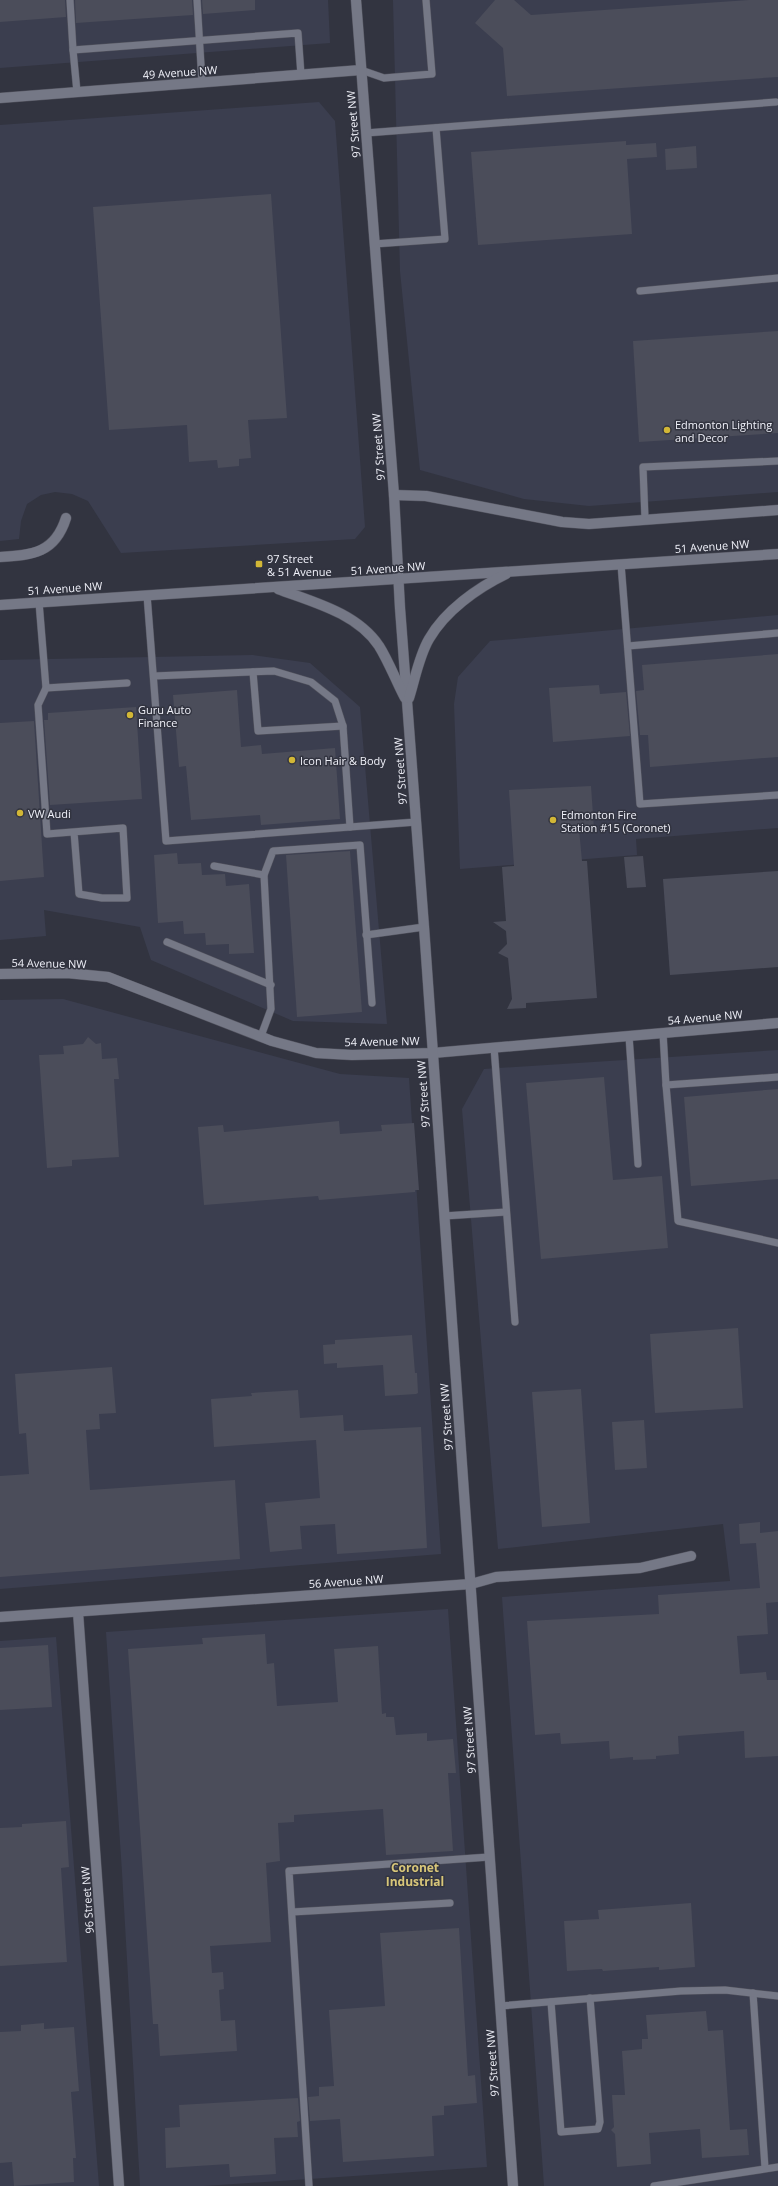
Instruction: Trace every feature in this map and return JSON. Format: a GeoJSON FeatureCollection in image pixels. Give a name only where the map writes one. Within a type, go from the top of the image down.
{"type":"FeatureCollection","features":[{"type":"Feature","properties":{"kind":"street","name":"97 Street NW"},"geometry":{"type":"LineString","coordinates":[[356,0],[394,495],[398,579],[513,2186]]}},
{"type":"Feature","properties":{"kind":"street","name":"49 Avenue NW"},"geometry":{"type":"LineString","coordinates":[[0,98],[361,70]]}},
{"type":"Feature","properties":{"kind":"street"},"geometry":{"type":"LineString","coordinates":[[394,495],[426,496],[562,522],[589,524],[778,510]]}},
{"type":"Feature","properties":{"kind":"street"},"geometry":{"type":"LineString","coordinates":[[0,557],[19,556],[47,548],[61,534],[66,518]]}},
{"type":"Feature","properties":{"kind":"street","name":"51 Avenue NW"},"geometry":{"type":"LineString","coordinates":[[0,605],[778,554]]}},
{"type":"Feature","properties":{"kind":"street"},"geometry":{"type":"LineString","coordinates":[[407,704],[425,647],[441,622],[466,600],[491,582],[512,572]]}},
{"type":"Feature","properties":{"kind":"street"},"geometry":{"type":"LineString","coordinates":[[274,587],[340,613],[360,627],[378,645],[407,704]]}},
{"type":"Feature","properties":{"kind":"street","name":"54 Avenue NW"},"geometry":{"type":"LineString","coordinates":[[0,974],[67,973],[108,977],[261,1036],[316,1053],[352,1055],[432,1053],[778,1023]]}},
{"type":"Feature","properties":{"kind":"street","name":"56 Avenue NW"},"geometry":{"type":"LineString","coordinates":[[0,1617],[470,1584],[496,1577],[640,1568],[691,1556]]}},
{"type":"Feature","properties":{"kind":"street","name":"96 Street NW"},"geometry":{"type":"LineString","coordinates":[[78,1612],[119,2186]]}},
{"type":"Feature","properties":{"kind":"lane"},"geometry":{"type":"LineString","coordinates":[[70,0],[77,92]]}},
{"type":"Feature","properties":{"kind":"lane"},"geometry":{"type":"LineString","coordinates":[[197,0],[202,82]]}},
{"type":"Feature","properties":{"kind":"lane"},"geometry":{"type":"LineString","coordinates":[[361,70],[384,78],[432,74],[426,0]]}},
{"type":"Feature","properties":{"kind":"lane"},"geometry":{"type":"LineString","coordinates":[[73,50],[298,33],[301,75]]}},
{"type":"Feature","properties":{"kind":"lane"},"geometry":{"type":"LineString","coordinates":[[366,133],[776,102]]}},
{"type":"Feature","properties":{"kind":"lane"},"geometry":{"type":"LineString","coordinates":[[374,244],[445,239],[436,128]]}},
{"type":"Feature","properties":{"kind":"lane"},"geometry":{"type":"LineString","coordinates":[[640,291],[778,278]]}},
{"type":"Feature","properties":{"kind":"lane"},"geometry":{"type":"LineString","coordinates":[[645,519],[643,467],[778,461]]}},
{"type":"Feature","properties":{"kind":"lane"},"geometry":{"type":"LineString","coordinates":[[621,564],[640,804],[778,796]]}},
{"type":"Feature","properties":{"kind":"lane"},"geometry":{"type":"LineString","coordinates":[[147,595],[166,841],[416,822]]}},
{"type":"Feature","properties":{"kind":"lane"},"geometry":{"type":"LineString","coordinates":[[39,602],[46,688],[38,705],[47,834],[123,828],[127,898],[102,898],[79,894],[74,832]]}},
{"type":"Feature","properties":{"kind":"lane"},"geometry":{"type":"LineString","coordinates":[[628,646],[778,633]]}},
{"type":"Feature","properties":{"kind":"lane"},"geometry":{"type":"LineString","coordinates":[[154,676],[274,671],[311,682],[335,701],[343,726],[350,827]]}},
{"type":"Feature","properties":{"kind":"lane"},"geometry":{"type":"LineString","coordinates":[[253,672],[258,731],[343,726]]}},
{"type":"Feature","properties":{"kind":"lane"},"geometry":{"type":"LineString","coordinates":[[46,688],[127,683]]}},
{"type":"Feature","properties":{"kind":"lane"},"geometry":{"type":"LineString","coordinates":[[261,1036],[271,1009],[271,985],[264,875],[273,851],[360,845],[372,1003]]}},
{"type":"Feature","properties":{"kind":"lane"},"geometry":{"type":"LineString","coordinates":[[214,866],[264,875]]}},
{"type":"Feature","properties":{"kind":"lane"},"geometry":{"type":"LineString","coordinates":[[366,935],[424,927]]}},
{"type":"Feature","properties":{"kind":"lane"},"geometry":{"type":"LineString","coordinates":[[167,942],[271,985]]}},
{"type":"Feature","properties":{"kind":"lane"},"geometry":{"type":"LineString","coordinates":[[663,1033],[678,1221],[778,1243]]}},
{"type":"Feature","properties":{"kind":"lane"},"geometry":{"type":"LineString","coordinates":[[628,1036],[638,1164]]}},
{"type":"Feature","properties":{"kind":"lane"},"geometry":{"type":"LineString","coordinates":[[494,1047],[515,1322]]}},
{"type":"Feature","properties":{"kind":"lane"},"geometry":{"type":"LineString","coordinates":[[666,1085],[778,1077]]}},
{"type":"Feature","properties":{"kind":"lane"},"geometry":{"type":"LineString","coordinates":[[444,1216],[506,1212]]}},
{"type":"Feature","properties":{"kind":"lane"},"geometry":{"type":"LineString","coordinates":[[309,2186],[289,1871],[489,1857]]}},
{"type":"Feature","properties":{"kind":"lane"},"geometry":{"type":"LineString","coordinates":[[292,1912],[450,1903]]}},
{"type":"Feature","properties":{"kind":"lane"},"geometry":{"type":"LineString","coordinates":[[500,2006],[681,1991],[725,1990],[778,1996]]}},
{"type":"Feature","properties":{"kind":"lane"},"geometry":{"type":"LineString","coordinates":[[753,1993],[765,2168]]}},
{"type":"Feature","properties":{"kind":"lane"},"geometry":{"type":"LineString","coordinates":[[550,2002],[561,2132],[598,2129],[600,2122],[590,1998]]}},
{"type":"Feature","properties":{"kind":"lane"},"geometry":{"type":"LineString","coordinates":[[654,2186],[778,2167]]}},
{"type":"Feature","properties":{"kind":"shaded area"},"geometry":{"type":"Polygon","coordinates":[[[0,0],[328,0],[330,43],[0,68],[0,0]]]}},
{"type":"Feature","properties":{"kind":"shaded area"},"geometry":{"type":"Polygon","coordinates":[[[393,0],[778,0],[778,492],[589,506],[524,499],[420,470],[400,271],[393,0]]]}},
{"type":"Feature","properties":{"kind":"shaded area"},"geometry":{"type":"Polygon","coordinates":[[[319,102],[335,121],[365,527],[355,539],[121,553],[88,501],[72,494],[55,492],[41,495],[27,504],[21,521],[19,539],[0,541],[0,125],[319,102]]]}},
{"type":"Feature","properties":{"kind":"shaded area"},"geometry":{"type":"Polygon","coordinates":[[[778,615],[778,828],[636,839],[637,855],[460,869],[454,704],[458,677],[490,641],[778,615]]]}},
{"type":"Feature","properties":{"kind":"shaded area"},"geometry":{"type":"Polygon","coordinates":[[[253,655],[310,663],[360,707],[387,1024],[293,1021],[151,960],[140,927],[44,910],[46,936],[0,940],[0,660],[253,655]]]}},
{"type":"Feature","properties":{"kind":"shaded area"},"geometry":{"type":"Polygon","coordinates":[[[63,999],[340,1074],[409,1078],[441,1554],[0,1589],[0,1000],[63,999]]]}},
{"type":"Feature","properties":{"kind":"shaded area"},"geometry":{"type":"Polygon","coordinates":[[[778,1050],[778,2186],[544,2186],[502,1597],[730,1581],[723,1524],[498,1549],[462,1109],[484,1069],[778,1050]]]}},
{"type":"Feature","properties":{"kind":"shaded area"},"geometry":{"type":"Polygon","coordinates":[[[448,1609],[487,2167],[204,2186],[140,2186],[122,1872],[106,1632],[448,1609]]]}},
{"type":"Feature","properties":{"kind":"shaded area"},"geometry":{"type":"Polygon","coordinates":[[[56,1637],[99,2186],[0,2186],[0,1641],[56,1637]]]}},
{"type":"Feature","properties":{"kind":"building"},"geometry":{"type":"Polygon","coordinates":[[[0,0],[65,0],[66,17],[0,22],[0,0]]]}},
{"type":"Feature","properties":{"kind":"building"},"geometry":{"type":"Polygon","coordinates":[[[75,0],[192,0],[193,15],[76,23],[75,0]]]}},
{"type":"Feature","properties":{"kind":"building"},"geometry":{"type":"Polygon","coordinates":[[[202,0],[255,0],[255,10],[203,14],[202,0]]]}},
{"type":"Feature","properties":{"kind":"building"},"geometry":{"type":"Polygon","coordinates":[[[495,0],[514,0],[531,15],[749,0],[778,0],[778,77],[507,96],[503,48],[475,23],[495,0]]]}},
{"type":"Feature","properties":{"kind":"building"},"geometry":{"type":"Polygon","coordinates":[[[626,141],[626,145],[656,143],[657,157],[627,159],[632,234],[478,245],[471,152],[626,141]]]}},
{"type":"Feature","properties":{"kind":"building"},"geometry":{"type":"Polygon","coordinates":[[[696,146],[697,168],[666,170],[665,149],[696,146]]]}},
{"type":"Feature","properties":{"kind":"building"},"geometry":{"type":"Polygon","coordinates":[[[271,194],[287,418],[248,420],[251,458],[239,459],[239,466],[218,468],[217,460],[189,462],[187,425],[109,430],[93,207],[271,194]]]}},
{"type":"Feature","properties":{"kind":"building"},"geometry":{"type":"Polygon","coordinates":[[[778,331],[778,433],[639,442],[633,341],[778,331]]]}},
{"type":"Feature","properties":{"kind":"building"},"geometry":{"type":"Polygon","coordinates":[[[778,654],[778,757],[650,767],[648,735],[640,735],[636,691],[644,690],[642,665],[778,654]]]}},
{"type":"Feature","properties":{"kind":"building"},"geometry":{"type":"Polygon","coordinates":[[[599,685],[600,694],[626,692],[630,736],[553,742],[549,688],[599,685]]]}},
{"type":"Feature","properties":{"kind":"building"},"geometry":{"type":"Polygon","coordinates":[[[237,690],[241,747],[261,745],[262,754],[335,748],[340,819],[261,825],[260,815],[191,820],[186,766],[179,767],[173,695],[237,690]]]}},
{"type":"Feature","properties":{"kind":"building"},"geometry":{"type":"Polygon","coordinates":[[[136,707],[142,799],[50,805],[44,720],[48,720],[48,713],[136,707]]]}},
{"type":"Feature","properties":{"kind":"building","name":"VW Audi"},"geometry":{"type":"Polygon","coordinates":[[[34,721],[44,877],[0,881],[0,723],[34,721]]]}},
{"type":"Feature","properties":{"kind":"building"},"geometry":{"type":"Polygon","coordinates":[[[591,786],[594,829],[579,829],[582,861],[587,861],[597,998],[526,1003],[526,1008],[507,1009],[512,999],[508,958],[498,953],[507,944],[506,931],[493,922],[506,921],[502,867],[514,866],[509,790],[591,786]]]}},
{"type":"Feature","properties":{"kind":"building"},"geometry":{"type":"Polygon","coordinates":[[[350,851],[362,1012],[297,1017],[286,855],[350,851]]]}},
{"type":"Feature","properties":{"kind":"building"},"geometry":{"type":"Polygon","coordinates":[[[177,853],[178,864],[201,863],[202,875],[225,874],[226,886],[249,884],[254,953],[229,954],[229,944],[206,945],[205,933],[184,934],[183,921],[158,923],[154,855],[177,853]]]}},
{"type":"Feature","properties":{"kind":"building"},"geometry":{"type":"Polygon","coordinates":[[[643,856],[646,887],[627,888],[624,857],[643,856]]]}},
{"type":"Feature","properties":{"kind":"building"},"geometry":{"type":"Polygon","coordinates":[[[778,871],[778,967],[670,975],[663,879],[778,871]]]}},
{"type":"Feature","properties":{"kind":"building"},"geometry":{"type":"Polygon","coordinates":[[[88,1037],[96,1044],[101,1043],[102,1059],[117,1058],[119,1079],[114,1079],[119,1157],[72,1160],[72,1166],[47,1168],[39,1055],[64,1054],[63,1046],[83,1044],[88,1037]]]}},
{"type":"Feature","properties":{"kind":"building"},"geometry":{"type":"Polygon","coordinates":[[[604,1077],[613,1180],[662,1176],[668,1248],[541,1259],[526,1083],[604,1077]]]}},
{"type":"Feature","properties":{"kind":"building"},"geometry":{"type":"Polygon","coordinates":[[[778,1089],[778,1179],[691,1186],[684,1097],[778,1089]]]}},
{"type":"Feature","properties":{"kind":"building"},"geometry":{"type":"Polygon","coordinates":[[[339,1121],[340,1134],[382,1131],[381,1125],[414,1123],[419,1190],[415,1190],[415,1192],[319,1200],[318,1196],[204,1205],[198,1127],[223,1125],[224,1132],[339,1121]]]}},
{"type":"Feature","properties":{"kind":"building"},"geometry":{"type":"Polygon","coordinates":[[[738,1328],[743,1408],[655,1413],[650,1334],[738,1328]]]}},
{"type":"Feature","properties":{"kind":"building"},"geometry":{"type":"Polygon","coordinates":[[[412,1335],[415,1373],[417,1373],[418,1393],[416,1394],[385,1396],[383,1365],[337,1368],[337,1363],[324,1364],[323,1345],[335,1344],[335,1340],[412,1335]]]}},
{"type":"Feature","properties":{"kind":"building"},"geometry":{"type":"Polygon","coordinates":[[[112,1367],[116,1413],[99,1414],[100,1429],[86,1430],[90,1490],[235,1480],[240,1559],[0,1577],[0,1476],[29,1474],[26,1433],[19,1434],[15,1374],[112,1367]]]}},
{"type":"Feature","properties":{"kind":"building"},"geometry":{"type":"Polygon","coordinates":[[[581,1389],[590,1523],[542,1527],[532,1392],[581,1389]]]}},
{"type":"Feature","properties":{"kind":"building"},"geometry":{"type":"Polygon","coordinates":[[[298,1390],[300,1418],[343,1415],[344,1431],[421,1427],[427,1548],[337,1554],[335,1524],[300,1526],[302,1549],[270,1552],[265,1503],[320,1498],[316,1440],[214,1447],[211,1399],[252,1396],[251,1393],[298,1390]]]}},
{"type":"Feature","properties":{"kind":"building"},"geometry":{"type":"Polygon","coordinates":[[[644,1420],[647,1468],[615,1470],[612,1422],[644,1420]]]}},
{"type":"Feature","properties":{"kind":"building"},"geometry":{"type":"Polygon","coordinates":[[[760,1522],[760,1533],[778,1531],[778,1602],[766,1603],[768,1634],[737,1636],[740,1674],[766,1672],[767,1680],[778,1680],[778,1756],[745,1758],[744,1731],[678,1736],[679,1754],[656,1756],[656,1759],[633,1760],[633,1757],[610,1759],[609,1741],[561,1744],[560,1733],[535,1735],[527,1621],[659,1614],[658,1595],[760,1588],[756,1543],[740,1544],[739,1524],[760,1522]]]}},
{"type":"Feature","properties":{"kind":"building"},"geometry":{"type":"Polygon","coordinates":[[[265,1634],[267,1664],[274,1663],[277,1706],[338,1702],[334,1649],[378,1646],[382,1714],[386,1713],[386,1717],[394,1717],[396,1735],[427,1733],[427,1741],[453,1739],[456,1773],[448,1773],[453,1851],[386,1855],[383,1809],[294,1815],[294,1822],[278,1823],[280,1861],[266,1863],[271,1942],[210,1946],[212,1973],[223,1972],[224,1989],[219,1990],[221,2021],[235,2020],[237,2051],[160,2056],[158,2024],[153,2024],[128,1649],[203,1644],[202,1638],[265,1634]]]}},
{"type":"Feature","properties":{"kind":"building"},"geometry":{"type":"Polygon","coordinates":[[[48,1645],[52,1707],[0,1710],[0,1648],[48,1645]]]}},
{"type":"Feature","properties":{"kind":"building"},"geometry":{"type":"Polygon","coordinates":[[[66,1821],[69,1867],[61,1868],[67,1962],[0,1966],[0,1828],[22,1827],[22,1824],[66,1821]]]}},
{"type":"Feature","properties":{"kind":"building"},"geometry":{"type":"Polygon","coordinates":[[[691,1903],[695,1967],[659,1970],[659,1967],[603,1971],[602,1969],[567,1971],[564,1921],[599,1919],[598,1910],[691,1903]]]}},
{"type":"Feature","properties":{"kind":"building"},"geometry":{"type":"Polygon","coordinates":[[[459,1928],[468,2076],[475,2075],[477,2103],[444,2106],[444,2115],[432,2116],[434,2156],[343,2162],[340,2119],[310,2121],[308,2097],[319,2096],[319,2087],[334,2086],[329,2010],[385,2006],[380,1933],[459,1928]]]}},
{"type":"Feature","properties":{"kind":"building"},"geometry":{"type":"Polygon","coordinates":[[[706,2011],[708,2031],[723,2030],[730,2130],[747,2129],[749,2155],[702,2158],[700,2129],[649,2133],[651,2164],[617,2167],[615,2134],[611,2130],[614,2127],[612,2095],[625,2095],[622,2051],[642,2049],[642,2039],[648,2039],[646,2015],[706,2011]]]}},
{"type":"Feature","properties":{"kind":"building"},"geometry":{"type":"Polygon","coordinates":[[[44,2023],[44,2029],[74,2027],[79,2091],[71,2092],[76,2158],[73,2158],[74,2182],[14,2186],[12,2162],[0,2163],[0,2032],[21,2031],[21,2025],[44,2023]]]}},
{"type":"Feature","properties":{"kind":"building"},"geometry":{"type":"Polygon","coordinates":[[[298,2098],[300,2121],[297,2122],[298,2137],[274,2138],[276,2174],[230,2177],[229,2164],[166,2168],[165,2128],[180,2127],[179,2105],[298,2098]]]}},
{"type":"Feature","properties":{"kind":"place","name":"Edmonton Lighting and Decor"},"geometry":{"type":"Point","coordinates":[667,430]}},
{"type":"Feature","properties":{"kind":"place","name":"97 Street & 51 Avenue"},"geometry":{"type":"Point","coordinates":[259,564]}},
{"type":"Feature","properties":{"kind":"place","name":"Guru Auto Finance"},"geometry":{"type":"Point","coordinates":[130,715]}},
{"type":"Feature","properties":{"kind":"place","name":"Icon Hair & Body"},"geometry":{"type":"Point","coordinates":[292,760]}},
{"type":"Feature","properties":{"kind":"place","name":"VW Audi"},"geometry":{"type":"Point","coordinates":[20,813]}},
{"type":"Feature","properties":{"kind":"place","name":"Edmonton Fire Station #15 (Coronet)"},"geometry":{"type":"Point","coordinates":[553,820]}},
{"type":"Feature","properties":{"kind":"district","name":"Coronet Industrial"},"geometry":{"type":"Point","coordinates":[415,1874]}}]}
